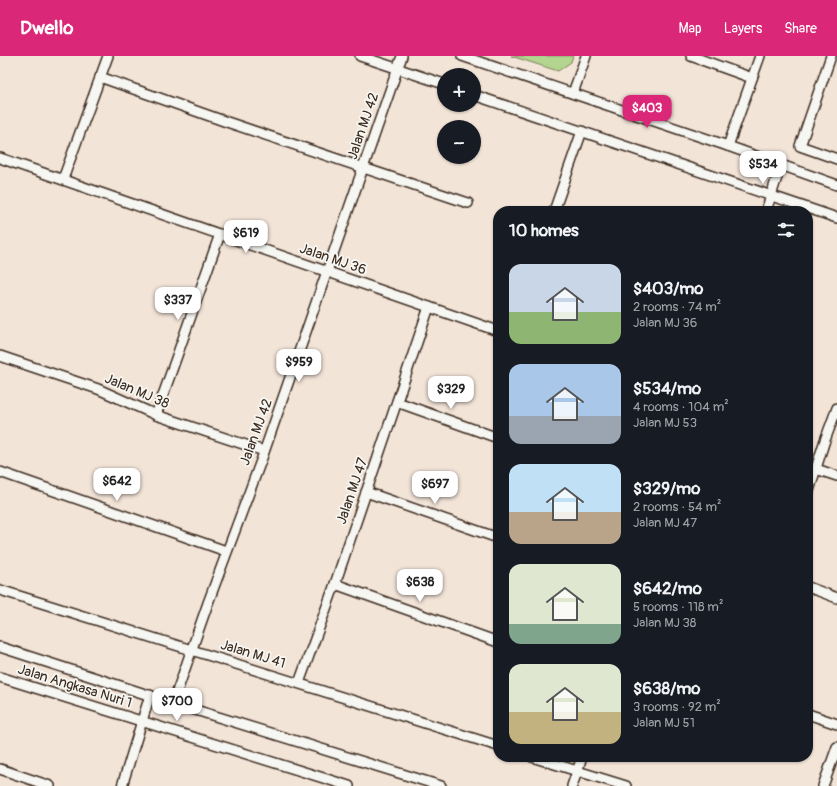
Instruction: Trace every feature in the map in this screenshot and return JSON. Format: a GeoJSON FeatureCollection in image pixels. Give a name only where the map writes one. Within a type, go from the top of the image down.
{"type":"FeatureCollection","features":[{"type":"Feature","properties":{"kind":"street"},"geometry":{"type":"LineString","coordinates":[[63,179],[108,56]]}},
{"type":"Feature","properties":{"kind":"street"},"geometry":{"type":"LineString","coordinates":[[360,56],[437,82]]}},
{"type":"Feature","properties":{"kind":"street","name":"Jalan MJ 42"},"geometry":{"type":"LineString","coordinates":[[173,702],[226,551],[264,451],[402,56]]}},
{"type":"Feature","properties":{"kind":"street"},"geometry":{"type":"LineString","coordinates":[[462,56],[728,146],[837,185]]}},
{"type":"Feature","properties":{"kind":"street"},"geometry":{"type":"LineString","coordinates":[[573,93],[586,56]]}},
{"type":"Feature","properties":{"kind":"street"},"geometry":{"type":"LineString","coordinates":[[691,56],[752,78]]}},
{"type":"Feature","properties":{"kind":"street"},"geometry":{"type":"LineString","coordinates":[[728,146],[760,56]]}},
{"type":"Feature","properties":{"kind":"street"},"geometry":{"type":"LineString","coordinates":[[831,56],[800,146],[837,159]]}},
{"type":"Feature","properties":{"kind":"street"},"geometry":{"type":"LineString","coordinates":[[100,77],[468,203]]}},
{"type":"Feature","properties":{"kind":"street"},"geometry":{"type":"LineString","coordinates":[[481,97],[803,206]]}},
{"type":"Feature","properties":{"kind":"street"},"geometry":{"type":"LineString","coordinates":[[556,206],[582,131]]}},
{"type":"Feature","properties":{"kind":"street","name":"Jalan MJ 36"},"geometry":{"type":"LineString","coordinates":[[0,158],[493,329]]}},
{"type":"Feature","properties":{"kind":"street"},"geometry":{"type":"LineString","coordinates":[[768,206],[781,165]]}},
{"type":"Feature","properties":{"kind":"street"},"geometry":{"type":"LineString","coordinates":[[813,210],[837,218]]}},
{"type":"Feature","properties":{"kind":"street"},"geometry":{"type":"LineString","coordinates":[[156,415],[220,234]]}},
{"type":"Feature","properties":{"kind":"street","name":"Jalan MJ 47"},"geometry":{"type":"LineString","coordinates":[[299,683],[335,584],[429,307]]}},
{"type":"Feature","properties":{"kind":"street","name":"Jalan MJ 38"},"geometry":{"type":"LineString","coordinates":[[0,357],[98,389],[156,415],[264,451]]}},
{"type":"Feature","properties":{"kind":"street"},"geometry":{"type":"LineString","coordinates":[[397,402],[493,436]]}},
{"type":"Feature","properties":{"kind":"street"},"geometry":{"type":"LineString","coordinates":[[813,478],[824,442],[837,408]]}},
{"type":"Feature","properties":{"kind":"street"},"geometry":{"type":"LineString","coordinates":[[816,469],[837,476]]}},
{"type":"Feature","properties":{"kind":"street"},"geometry":{"type":"LineString","coordinates":[[0,472],[226,551]]}},
{"type":"Feature","properties":{"kind":"street"},"geometry":{"type":"LineString","coordinates":[[366,492],[493,536]]}},
{"type":"Feature","properties":{"kind":"street"},"geometry":{"type":"LineString","coordinates":[[335,584],[493,640]]}},
{"type":"Feature","properties":{"kind":"street","name":"Jalan MJ 41"},"geometry":{"type":"LineString","coordinates":[[0,590],[493,744]]}},
{"type":"Feature","properties":{"kind":"street"},"geometry":{"type":"LineString","coordinates":[[813,590],[837,598]]}},
{"type":"Feature","properties":{"kind":"street"},"geometry":{"type":"LineString","coordinates":[[0,647],[441,786]]}},
{"type":"Feature","properties":{"kind":"street","name":"Jalan Angkasa Nuri 1"},"geometry":{"type":"LineString","coordinates":[[0,677],[349,786]]}},
{"type":"Feature","properties":{"kind":"street"},"geometry":{"type":"LineString","coordinates":[[122,786],[150,695]]}},
{"type":"Feature","properties":{"kind":"street"},"geometry":{"type":"LineString","coordinates":[[813,716],[837,724]]}},
{"type":"Feature","properties":{"kind":"street"},"geometry":{"type":"LineString","coordinates":[[823,786],[837,747]]}},
{"type":"Feature","properties":{"kind":"street"},"geometry":{"type":"LineString","coordinates":[[547,762],[626,786]]}},
{"type":"Feature","properties":{"kind":"street"},"geometry":{"type":"LineString","coordinates":[[572,786],[580,762]]}},
{"type":"Feature","properties":{"kind":"street"},"geometry":{"type":"LineString","coordinates":[[0,769],[22,782],[50,786]]}},
{"type":"Feature","properties":{"kind":"green space"},"geometry":{"type":"Polygon","coordinates":[[[511,56],[573,56],[571,62],[558,71],[511,56]]]}}]}
